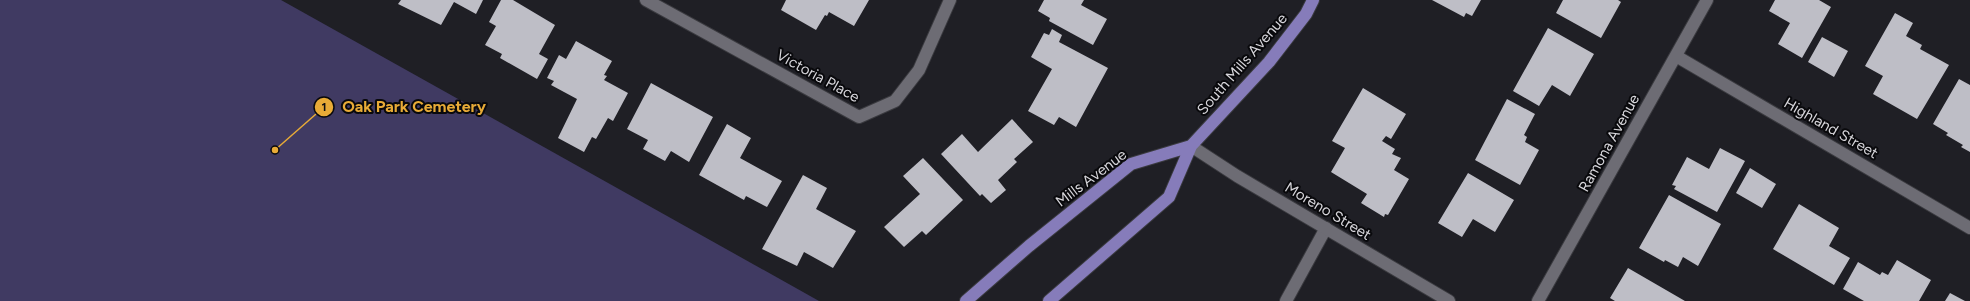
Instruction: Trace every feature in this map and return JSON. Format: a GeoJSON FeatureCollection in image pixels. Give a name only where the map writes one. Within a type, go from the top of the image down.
{"type":"FeatureCollection","features":[{"type":"Feature","properties":{"kind":"main road","name":"South Mills Avenue"},"geometry":{"type":"LineString","coordinates":[[1191,146],[1269,62],[1306,14],[1313,0]]}},
{"type":"Feature","properties":{"kind":"main road","name":"Mills Avenue"},"geometry":{"type":"LineString","coordinates":[[966,301],[1029,246],[1131,164],[1191,146]]}},
{"type":"Feature","properties":{"kind":"main road"},"geometry":{"type":"LineString","coordinates":[[1049,301],[1169,197],[1191,146]]}},
{"type":"Feature","properties":{"kind":"street","name":"Victoria Place"},"geometry":{"type":"LineString","coordinates":[[646,0],[859,117],[895,101],[919,70],[950,0]]}},
{"type":"Feature","properties":{"kind":"street","name":"Ramona Avenue"},"geometry":{"type":"LineString","coordinates":[[1538,301],[1707,0]]}},
{"type":"Feature","properties":{"kind":"street","name":"Highland Street"},"geometry":{"type":"LineString","coordinates":[[1676,56],[1970,228]]}},
{"type":"Feature","properties":{"kind":"street","name":"Moreno Street"},"geometry":{"type":"LineString","coordinates":[[1191,146],[1237,176],[1449,301]]}},
{"type":"Feature","properties":{"kind":"street"},"geometry":{"type":"LineString","coordinates":[[1286,301],[1326,228]]}},
{"type":"Feature","properties":{"kind":"shaded area"},"geometry":{"type":"Polygon","coordinates":[[[0,0],[281,0],[819,301],[0,301],[0,0]]]}},
{"type":"Feature","properties":{"kind":"building"},"geometry":{"type":"Polygon","coordinates":[[[401,0],[483,0],[476,14],[454,2],[441,25],[398,4],[401,0]]]}},
{"type":"Feature","properties":{"kind":"building"},"geometry":{"type":"Polygon","coordinates":[[[501,0],[513,0],[555,25],[539,54],[548,59],[537,79],[500,58],[502,54],[485,45],[496,26],[489,22],[501,0]]]}},
{"type":"Feature","properties":{"kind":"building"},"geometry":{"type":"Polygon","coordinates":[[[786,0],[869,0],[854,26],[829,12],[827,16],[825,15],[816,30],[781,10],[786,0]]]}},
{"type":"Feature","properties":{"kind":"building"},"geometry":{"type":"Polygon","coordinates":[[[1044,0],[1084,0],[1081,5],[1107,19],[1093,45],[1049,21],[1050,18],[1038,11],[1044,0]]]}},
{"type":"Feature","properties":{"kind":"building"},"geometry":{"type":"Polygon","coordinates":[[[1432,0],[1481,0],[1472,16],[1466,13],[1464,17],[1432,0]]]}},
{"type":"Feature","properties":{"kind":"building"},"geometry":{"type":"Polygon","coordinates":[[[1563,0],[1618,0],[1621,2],[1601,38],[1556,13],[1563,0]]]}},
{"type":"Feature","properties":{"kind":"building"},"geometry":{"type":"Polygon","coordinates":[[[1775,0],[1819,0],[1831,7],[1802,58],[1778,44],[1790,23],[1769,11],[1775,0]]]}},
{"type":"Feature","properties":{"kind":"building"},"geometry":{"type":"Polygon","coordinates":[[[1895,13],[1913,23],[1906,36],[1922,45],[1920,49],[1949,65],[1917,119],[1873,94],[1883,76],[1865,66],[1895,13]]]}},
{"type":"Feature","properties":{"kind":"building"},"geometry":{"type":"Polygon","coordinates":[[[1548,28],[1594,54],[1570,96],[1552,85],[1539,106],[1513,91],[1548,28]]]}},
{"type":"Feature","properties":{"kind":"building"},"geometry":{"type":"Polygon","coordinates":[[[1052,29],[1062,35],[1059,42],[1108,68],[1076,127],[1059,117],[1054,125],[1028,111],[1052,69],[1031,57],[1044,33],[1049,35],[1052,29]]]}},
{"type":"Feature","properties":{"kind":"building"},"geometry":{"type":"Polygon","coordinates":[[[1822,37],[1848,51],[1834,77],[1808,62],[1822,37]]]}},
{"type":"Feature","properties":{"kind":"building"},"geometry":{"type":"Polygon","coordinates":[[[576,41],[612,61],[604,75],[607,76],[604,80],[628,93],[613,121],[608,118],[596,139],[592,137],[584,152],[558,138],[577,99],[551,85],[554,81],[547,78],[559,55],[566,59],[576,41]]]}},
{"type":"Feature","properties":{"kind":"building"},"geometry":{"type":"Polygon","coordinates":[[[1959,79],[1970,85],[1970,152],[1961,147],[1963,145],[1946,135],[1948,133],[1933,124],[1959,79]]]}},
{"type":"Feature","properties":{"kind":"building"},"geometry":{"type":"Polygon","coordinates":[[[651,83],[713,117],[689,162],[671,151],[665,161],[643,149],[648,140],[627,129],[651,83]]]}},
{"type":"Feature","properties":{"kind":"building"},"geometry":{"type":"Polygon","coordinates":[[[1363,88],[1406,114],[1391,139],[1386,136],[1382,141],[1395,149],[1392,154],[1401,158],[1394,170],[1409,179],[1388,215],[1385,214],[1384,217],[1361,203],[1367,194],[1331,172],[1345,148],[1332,141],[1363,88]]]}},
{"type":"Feature","properties":{"kind":"building"},"geometry":{"type":"Polygon","coordinates":[[[1507,99],[1535,114],[1524,135],[1527,137],[1525,142],[1539,150],[1520,185],[1475,160],[1507,99]]]}},
{"type":"Feature","properties":{"kind":"building"},"geometry":{"type":"Polygon","coordinates":[[[1012,119],[1033,142],[1014,159],[1017,162],[998,180],[1006,190],[991,203],[982,194],[980,196],[941,154],[962,134],[978,152],[1012,119]]]}},
{"type":"Feature","properties":{"kind":"building"},"geometry":{"type":"Polygon","coordinates":[[[727,124],[751,138],[740,158],[782,181],[767,207],[746,196],[744,200],[699,175],[727,124]]]}},
{"type":"Feature","properties":{"kind":"building"},"geometry":{"type":"Polygon","coordinates":[[[1720,148],[1745,161],[1717,212],[1674,189],[1676,186],[1672,185],[1687,157],[1709,169],[1720,148]]]}},
{"type":"Feature","properties":{"kind":"building"},"geometry":{"type":"Polygon","coordinates":[[[923,158],[963,200],[926,235],[922,231],[904,247],[884,227],[920,194],[903,176],[923,158]]]}},
{"type":"Feature","properties":{"kind":"building"},"geometry":{"type":"Polygon","coordinates":[[[1750,168],[1776,184],[1762,208],[1736,193],[1750,168]]]}},
{"type":"Feature","properties":{"kind":"building"},"geometry":{"type":"Polygon","coordinates":[[[1468,173],[1514,200],[1495,232],[1473,219],[1462,237],[1438,223],[1468,173]]]}},
{"type":"Feature","properties":{"kind":"building"},"geometry":{"type":"Polygon","coordinates":[[[803,175],[827,188],[816,209],[856,231],[833,268],[804,252],[797,266],[762,249],[803,175]]]}},
{"type":"Feature","properties":{"kind":"building"},"geometry":{"type":"Polygon","coordinates":[[[1669,195],[1721,224],[1698,266],[1683,257],[1678,267],[1665,260],[1664,262],[1639,248],[1669,195]]]}},
{"type":"Feature","properties":{"kind":"building"},"geometry":{"type":"Polygon","coordinates":[[[1799,204],[1839,228],[1829,246],[1850,258],[1834,285],[1773,249],[1799,204]]]}},
{"type":"Feature","properties":{"kind":"building"},"geometry":{"type":"Polygon","coordinates":[[[1897,260],[1931,280],[1919,301],[1864,301],[1843,289],[1858,262],[1880,275],[1882,272],[1888,275],[1897,260]]]}},
{"type":"Feature","properties":{"kind":"building"},"geometry":{"type":"Polygon","coordinates":[[[1628,268],[1685,301],[1615,301],[1610,298],[1628,268]]]}},
{"type":"Feature","properties":{"kind":"building"},"geometry":{"type":"Polygon","coordinates":[[[1950,293],[1965,301],[1945,301],[1950,293]]]}},
{"type":"Feature","properties":{"kind":"place","name":"Oak Park Cemetery"},"geometry":{"type":"Point","coordinates":[275,150]}}]}
